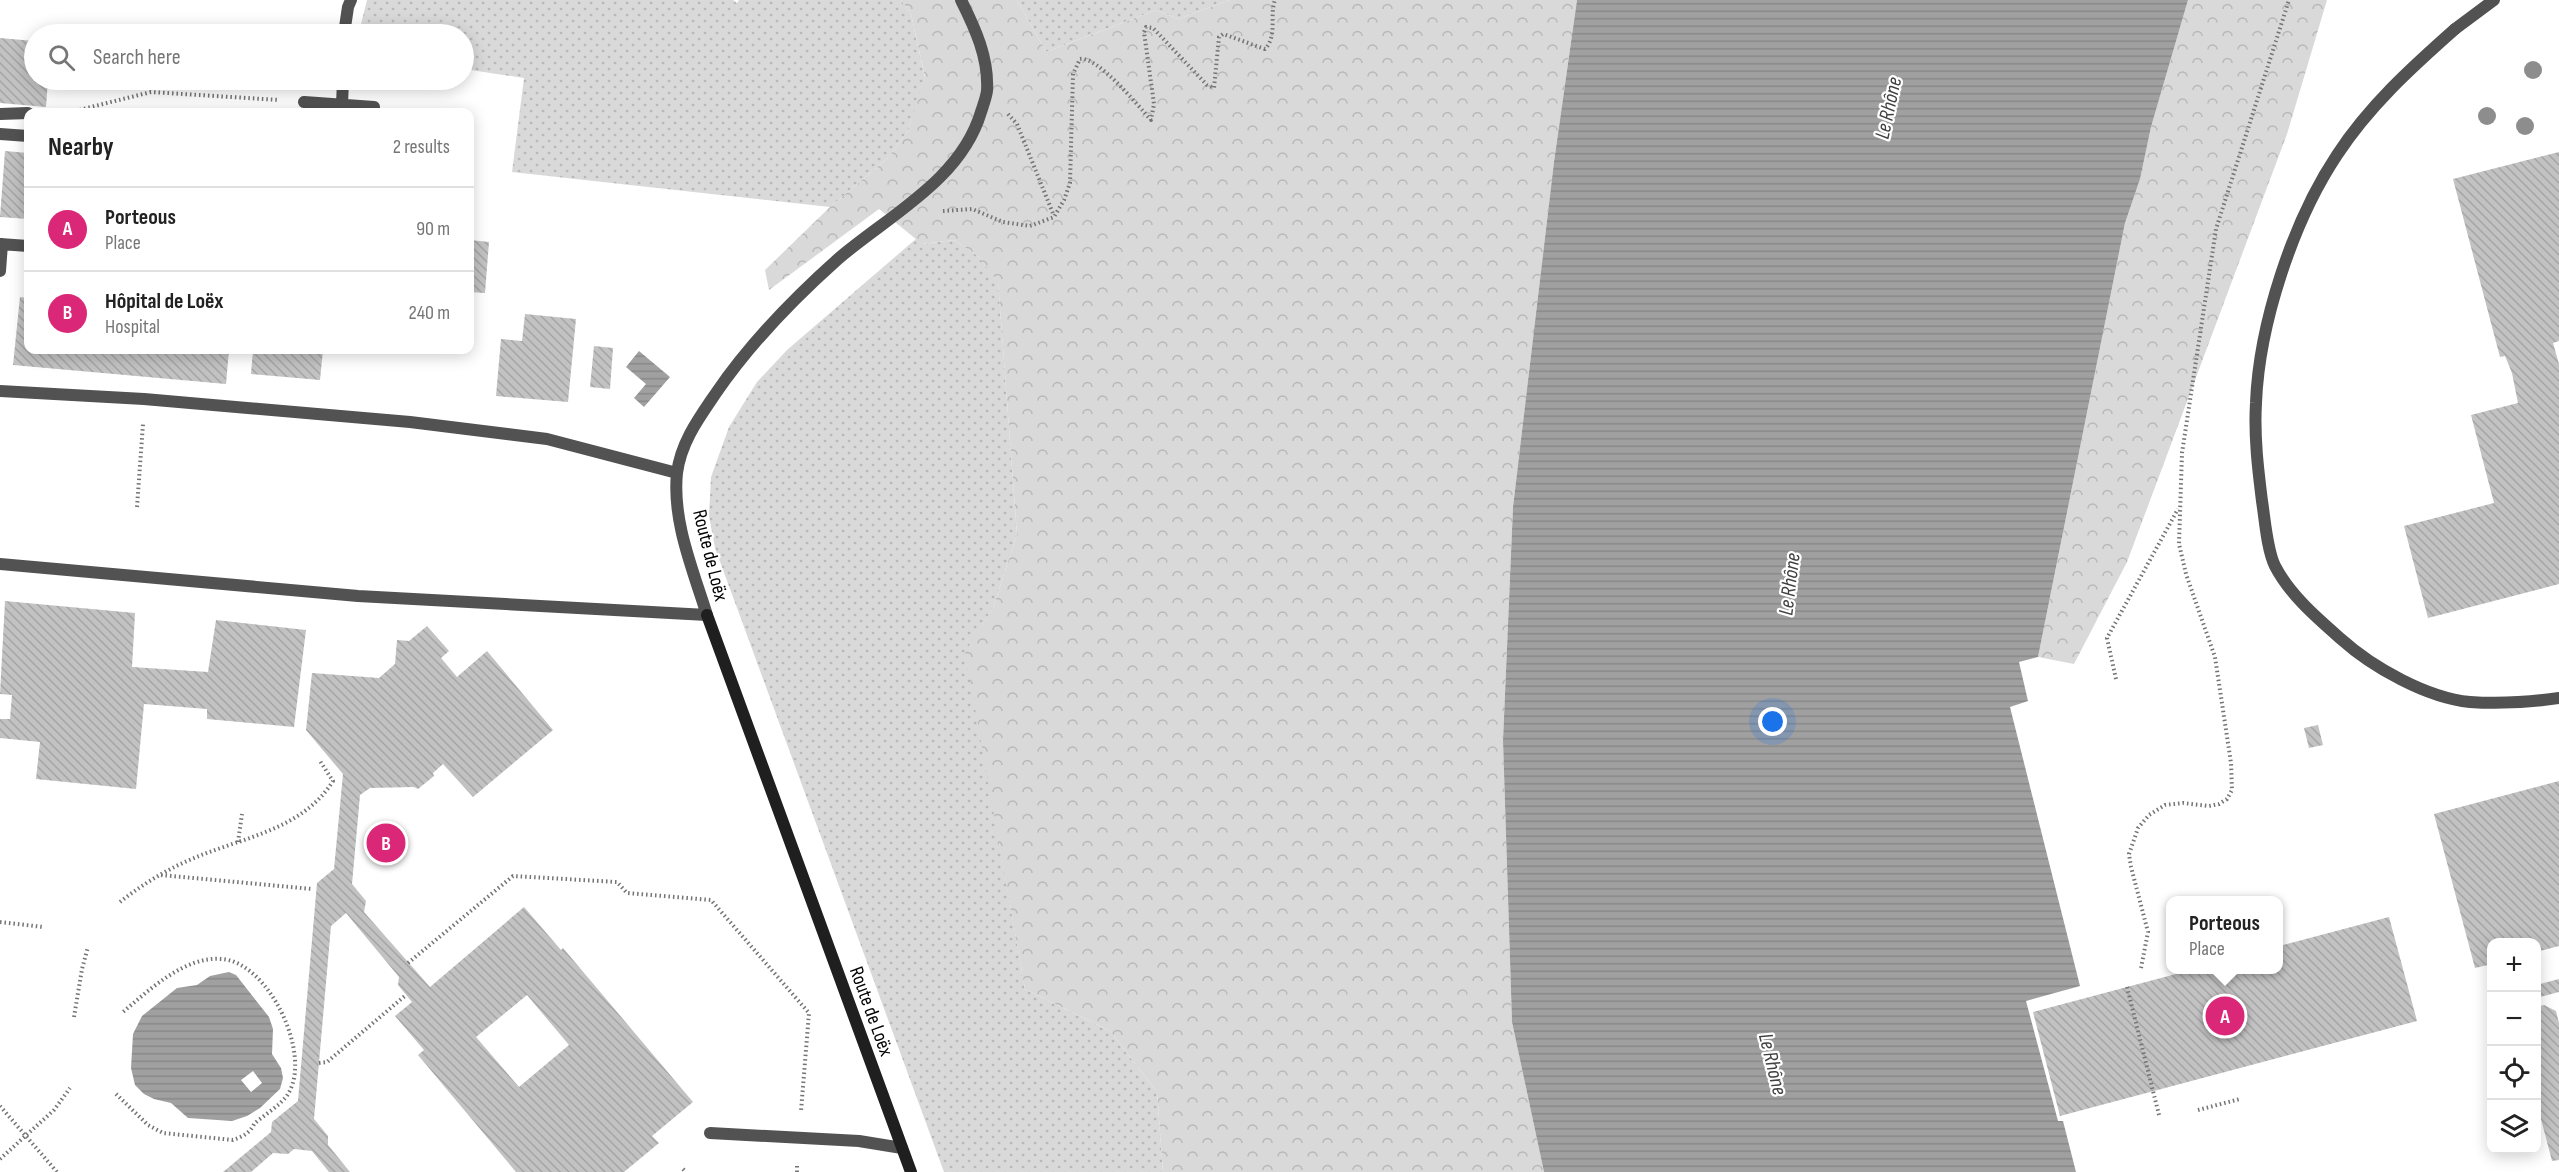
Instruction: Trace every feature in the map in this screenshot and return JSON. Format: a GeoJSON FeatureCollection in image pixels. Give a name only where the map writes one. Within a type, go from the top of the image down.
{"type":"FeatureCollection","features":[{"type":"Feature","properties":{"kind":"street"},"geometry":{"type":"LineString","coordinates":[[345,24],[351,0]]}},
{"type":"Feature","properties":{"kind":"street","name":"Route de Loëx"},"geometry":{"type":"LineString","coordinates":[[911,1172],[707,615],[682,533],[677,472],[683,447],[695,425],[737,363],[774,319],[839,258],[906,207],[956,162],[971,138],[987,92],[981,43],[961,0]]}},
{"type":"Feature","properties":{"kind":"street"},"geometry":{"type":"LineString","coordinates":[[2494,0],[2455,29],[2399,78],[2353,132],[2311,200],[2281,274],[2270,316],[2256,402],[2257,463],[2265,523],[2275,565],[2307,610],[2360,656],[2417,687],[2469,702],[2559,698]]}},
{"type":"Feature","properties":{"kind":"street"},"geometry":{"type":"LineString","coordinates":[[342,105],[343,90]]}},
{"type":"Feature","properties":{"kind":"street"},"geometry":{"type":"LineString","coordinates":[[304,102],[374,108]]}},
{"type":"Feature","properties":{"kind":"street"},"geometry":{"type":"LineString","coordinates":[[0,114],[24,113]]}},
{"type":"Feature","properties":{"kind":"street"},"geometry":{"type":"LineString","coordinates":[[0,134],[24,136]]}},
{"type":"Feature","properties":{"kind":"street"},"geometry":{"type":"LineString","coordinates":[[0,271],[1,244],[24,246]]}},
{"type":"Feature","properties":{"kind":"street"},"geometry":{"type":"LineString","coordinates":[[0,391],[144,399],[410,422],[547,439],[677,472]]}},
{"type":"Feature","properties":{"kind":"street"},"geometry":{"type":"LineString","coordinates":[[0,564],[358,596],[707,615]]}},
{"type":"Feature","properties":{"kind":"street"},"geometry":{"type":"LineString","coordinates":[[710,1133],[859,1141],[902,1148]]}},
{"type":"Feature","properties":{"kind":"path"},"geometry":{"type":"LineString","coordinates":[[936,215],[942,211],[972,209],[1003,222],[1030,226],[1054,217],[1064,200],[1070,183],[1073,74],[1080,59],[1088,60],[1116,82],[1151,120],[1154,104],[1144,32],[1146,27],[1153,28],[1207,85],[1214,88],[1219,37],[1223,33],[1265,49],[1272,34],[1271,9],[1275,0]]}},
{"type":"Feature","properties":{"kind":"path"},"geometry":{"type":"LineString","coordinates":[[2140,968],[2148,932],[2130,867],[2130,854],[2138,828],[2149,815],[2165,805],[2183,803],[2209,806],[2227,799],[2232,790],[2221,681],[2204,620],[2186,574],[2179,544],[2178,509],[2182,453],[2216,229],[2289,0]]}},
{"type":"Feature","properties":{"kind":"path"},"geometry":{"type":"LineString","coordinates":[[87,108],[151,92],[304,102]]}},
{"type":"Feature","properties":{"kind":"path"},"geometry":{"type":"LineString","coordinates":[[987,92],[1017,124],[1054,217]]}},
{"type":"Feature","properties":{"kind":"path"},"geometry":{"type":"LineString","coordinates":[[137,507],[144,399]]}},
{"type":"Feature","properties":{"kind":"path"},"geometry":{"type":"LineString","coordinates":[[2116,679],[2107,638],[2178,509]]}},
{"type":"Feature","properties":{"kind":"path"},"geometry":{"type":"LineString","coordinates":[[120,902],[160,875],[201,855],[238,842],[299,815],[320,798],[333,781],[320,761]]}},
{"type":"Feature","properties":{"kind":"path"},"geometry":{"type":"LineString","coordinates":[[238,842],[242,814]]}},
{"type":"Feature","properties":{"kind":"path"},"geometry":{"type":"LineString","coordinates":[[160,875],[312,889]]}},
{"type":"Feature","properties":{"kind":"path"},"geometry":{"type":"LineString","coordinates":[[408,963],[513,876],[617,882],[627,893],[711,900],[809,1013],[797,1172]]}},
{"type":"Feature","properties":{"kind":"path"},"geometry":{"type":"LineString","coordinates":[[0,922],[43,927]]}},
{"type":"Feature","properties":{"kind":"path"},"geometry":{"type":"LineString","coordinates":[[74,1017],[88,947]]}},
{"type":"Feature","properties":{"kind":"path"},"geometry":{"type":"LineString","coordinates":[[116,1094],[148,1125],[163,1133],[233,1140],[251,1130],[254,1124],[288,1094],[295,1067],[291,1032],[281,1010],[251,971],[230,960],[213,958],[172,973],[123,1012]]}},
{"type":"Feature","properties":{"kind":"path"},"geometry":{"type":"LineString","coordinates":[[2127,987],[2159,1115]]}},
{"type":"Feature","properties":{"kind":"path"},"geometry":{"type":"LineString","coordinates":[[319,1063],[327,1062],[406,995]]}},
{"type":"Feature","properties":{"kind":"path"},"geometry":{"type":"LineString","coordinates":[[0,1159],[54,1110],[70,1088]]}},
{"type":"Feature","properties":{"kind":"path"},"geometry":{"type":"LineString","coordinates":[[2198,1110],[2240,1099]]}},
{"type":"Feature","properties":{"kind":"path"},"geometry":{"type":"LineString","coordinates":[[0,1106],[57,1172]]}},
{"type":"Feature","properties":{"kind":"green space"},"geometry":{"type":"Polygon","coordinates":[[[367,0],[733,0],[737,3],[739,0],[901,0],[911,14],[925,78],[908,131],[888,158],[830,207],[512,172],[524,78],[474,70],[474,24],[361,24],[367,0]]]}},
{"type":"Feature","properties":{"kind":"green space"},"geometry":{"type":"Polygon","coordinates":[[[901,0],[1017,0],[1046,52],[1156,10],[1178,19],[1230,0],[1577,0],[1554,162],[1513,507],[1503,741],[1512,1022],[1544,1172],[1163,1172],[1157,1092],[1110,1031],[1025,989],[965,652],[993,608],[1017,534],[998,282],[978,256],[954,240],[922,244],[879,209],[769,290],[765,270],[830,207],[888,158],[908,131],[925,77],[911,14],[901,0]]]}},
{"type":"Feature","properties":{"kind":"green space"},"geometry":{"type":"Polygon","coordinates":[[[1017,0],[1230,0],[1178,19],[1156,10],[1046,52],[1017,0]]]}},
{"type":"Feature","properties":{"kind":"green space"},"geometry":{"type":"Polygon","coordinates":[[[2188,0],[2327,0],[2287,134],[2127,562],[2074,664],[2038,657],[2125,223],[2140,179],[2151,127],[2188,0]]]}},
{"type":"Feature","properties":{"kind":"green space"},"geometry":{"type":"Polygon","coordinates":[[[917,238],[923,244],[954,240],[978,256],[998,281],[1017,534],[993,608],[966,652],[1025,989],[1110,1031],[1157,1092],[1163,1172],[944,1172],[715,548],[709,516],[711,477],[729,427],[757,382],[787,350],[917,238]]]}},
{"type":"Feature","properties":{"kind":"water","name":"Le Rhône"},"geometry":{"type":"Polygon","coordinates":[[[1577,0],[2188,0],[2151,127],[2140,179],[2125,223],[2038,657],[2019,662],[2028,701],[2010,707],[2080,986],[2026,1001],[2058,1121],[2063,1121],[2076,1172],[1544,1172],[1512,1022],[1503,741],[1513,507],[1554,162],[1577,0]]]}},
{"type":"Feature","properties":{"kind":"water"},"geometry":{"type":"Polygon","coordinates":[[[639,351],[670,377],[644,407],[634,398],[646,384],[626,367],[639,351]]]}},
{"type":"Feature","properties":{"kind":"water"},"geometry":{"type":"Polygon","coordinates":[[[229,972],[236,975],[269,1017],[273,1029],[272,1054],[281,1068],[283,1078],[280,1089],[260,1108],[232,1121],[188,1118],[171,1103],[144,1094],[135,1085],[131,1068],[133,1034],[142,1016],[177,988],[197,985],[210,976],[229,972]],[[253,1071],[241,1080],[251,1092],[262,1083],[253,1071]]]}},
{"type":"Feature","properties":{"kind":"building"},"geometry":{"type":"Polygon","coordinates":[[[0,38],[24,40],[24,90],[47,90],[46,107],[0,103],[0,38]]]}},
{"type":"Feature","properties":{"kind":"building"},"geometry":{"type":"Polygon","coordinates":[[[5,151],[24,153],[24,219],[0,217],[5,151]]]}},
{"type":"Feature","properties":{"kind":"building"},"geometry":{"type":"Polygon","coordinates":[[[2559,152],[2559,341],[2553,343],[2559,364],[2559,584],[2428,618],[2404,526],[2494,503],[2471,415],[2518,403],[2512,373],[2505,356],[2500,357],[2453,179],[2559,152]]]}},
{"type":"Feature","properties":{"kind":"building"},"geometry":{"type":"Polygon","coordinates":[[[474,240],[489,242],[485,293],[474,292],[474,240]]]}},
{"type":"Feature","properties":{"kind":"building"},"geometry":{"type":"Polygon","coordinates":[[[20,297],[24,298],[24,354],[229,354],[226,384],[13,365],[20,297]]]}},
{"type":"Feature","properties":{"kind":"building"},"geometry":{"type":"Polygon","coordinates":[[[525,314],[576,319],[568,402],[496,396],[501,339],[522,341],[525,314]]]}},
{"type":"Feature","properties":{"kind":"building"},"geometry":{"type":"Polygon","coordinates":[[[594,346],[613,348],[610,389],[590,387],[594,346]]]}},
{"type":"Feature","properties":{"kind":"building"},"geometry":{"type":"Polygon","coordinates":[[[253,354],[323,354],[320,380],[251,374],[253,354]]]}},
{"type":"Feature","properties":{"kind":"building"},"geometry":{"type":"Polygon","coordinates":[[[5,601],[135,613],[132,667],[208,672],[216,620],[306,630],[294,727],[207,719],[207,709],[144,704],[136,789],[36,779],[40,742],[0,738],[0,719],[10,719],[12,695],[0,694],[5,601]]]}},
{"type":"Feature","properties":{"kind":"building"},"geometry":{"type":"Polygon","coordinates":[[[427,626],[449,651],[441,658],[457,677],[487,651],[553,730],[473,797],[443,764],[433,773],[434,776],[418,789],[414,787],[370,788],[360,795],[352,884],[366,901],[364,912],[430,987],[524,907],[561,950],[563,948],[693,1102],[652,1136],[659,1143],[624,1172],[516,1172],[418,1055],[424,1050],[395,1016],[412,1002],[398,985],[399,977],[346,913],[331,926],[314,1119],[328,1136],[328,1145],[350,1172],[329,1172],[312,1151],[294,1149],[288,1154],[273,1153],[251,1172],[223,1172],[271,1132],[272,1122],[298,1101],[317,883],[334,869],[343,774],[306,730],[312,673],[379,678],[395,664],[397,640],[409,641],[427,626]],[[527,995],[476,1037],[519,1087],[569,1045],[527,995]]]}},
{"type":"Feature","properties":{"kind":"building"},"geometry":{"type":"Polygon","coordinates":[[[2318,725],[2323,745],[2309,748],[2304,728],[2318,725]]]}},
{"type":"Feature","properties":{"kind":"building"},"geometry":{"type":"Polygon","coordinates":[[[2559,781],[2559,946],[2541,951],[2541,938],[2487,938],[2487,965],[2475,968],[2434,814],[2559,781]]]}},
{"type":"Feature","properties":{"kind":"building"},"geometry":{"type":"Polygon","coordinates":[[[2389,917],[2417,1021],[2060,1116],[2033,1012],[2176,974],[2283,974],[2283,945],[2389,917]]]}},
{"type":"Feature","properties":{"kind":"building"},"geometry":{"type":"Polygon","coordinates":[[[2559,979],[2559,992],[2541,997],[2541,984],[2559,979]]]}},
{"type":"Feature","properties":{"kind":"building"},"geometry":{"type":"Polygon","coordinates":[[[2541,1006],[2556,1011],[2559,1023],[2559,1160],[2552,1161],[2541,1119],[2541,1006]]]}},
{"type":"Feature","properties":{"kind":"place","name":"Hôpital de Loëx"},"geometry":{"type":"Point","coordinates":[386,843]}},
{"type":"Feature","properties":{"kind":"place","name":"Porteous"},"geometry":{"type":"Point","coordinates":[2225,1016]}}]}
